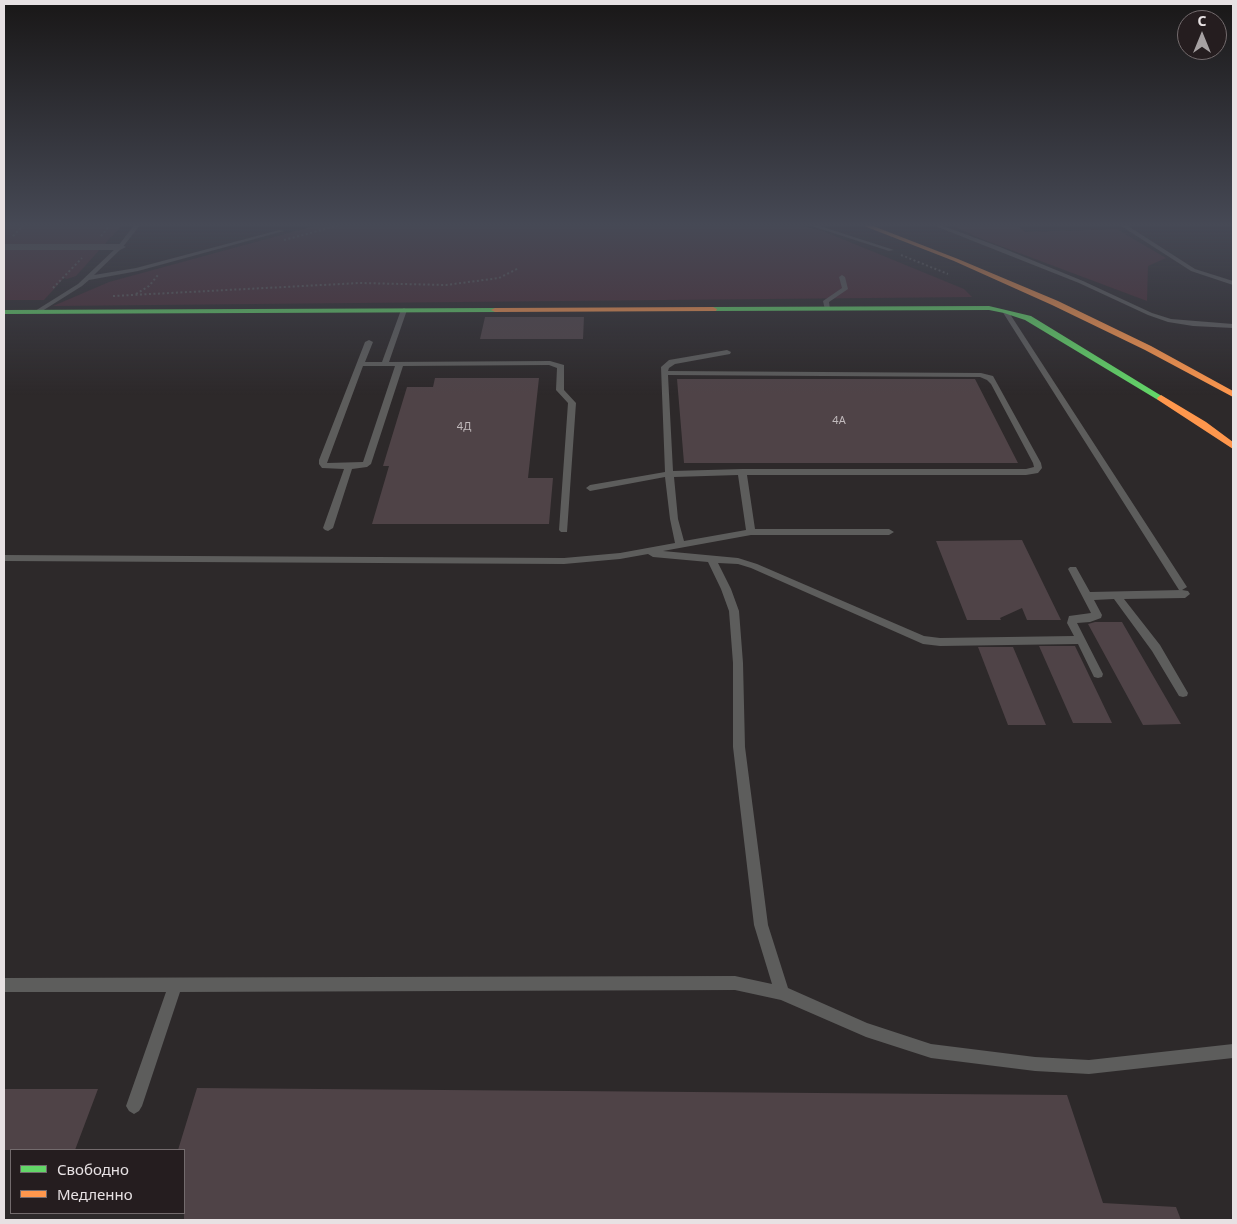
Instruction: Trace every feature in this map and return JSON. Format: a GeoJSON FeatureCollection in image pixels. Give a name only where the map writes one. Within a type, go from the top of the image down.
{"type":"FeatureCollection","features":[{"type":"Feature","properties":{"kind":"main road"},"geometry":{"type":"LineString","coordinates":[[1005,281],[1140,344],[1233,394]]}},
{"type":"Feature","properties":{"kind":"main road"},"geometry":{"type":"LineString","coordinates":[[4,312],[989,308],[1028,318],[1203,424],[1233,446]]}},
{"type":"Feature","properties":{"kind":"lane"},"geometry":{"type":"LineString","coordinates":[[37,312],[83,281]]}},
{"type":"Feature","properties":{"kind":"lane"},"geometry":{"type":"LineString","coordinates":[[827,309],[826,301],[845,289],[843,281]]}},
{"type":"Feature","properties":{"kind":"lane"},"geometry":{"type":"LineString","coordinates":[[1079,281],[1150,314],[1170,321],[1233,326]]}},
{"type":"Feature","properties":{"kind":"lane"},"geometry":{"type":"LineString","coordinates":[[385,364],[404,310]]}},
{"type":"Feature","properties":{"kind":"lane"},"geometry":{"type":"LineString","coordinates":[[1005,311],[1184,591],[1087,596]]}},
{"type":"Feature","properties":{"kind":"lane"},"geometry":{"type":"LineString","coordinates":[[369,342],[323,464],[325,466],[363,466],[368,460],[400,363]]}},
{"type":"Feature","properties":{"kind":"lane"},"geometry":{"type":"LineString","coordinates":[[680,545],[674,519],[669,474],[665,367],[672,362],[727,352]]}},
{"type":"Feature","properties":{"kind":"lane"},"geometry":{"type":"LineString","coordinates":[[360,364],[550,363],[561,367],[560,390],[572,403],[564,530]]}},
{"type":"Feature","properties":{"kind":"lane"},"geometry":{"type":"LineString","coordinates":[[590,488],[669,474],[742,472],[1026,472],[1035,471],[1038,468],[994,383],[990,378],[981,374],[664,373]]}},
{"type":"Feature","properties":{"kind":"lane"},"geometry":{"type":"LineString","coordinates":[[328,528],[349,466]]}},
{"type":"Feature","properties":{"kind":"lane"},"geometry":{"type":"LineString","coordinates":[[742,472],[751,532]]}},
{"type":"Feature","properties":{"kind":"lane"},"geometry":{"type":"LineString","coordinates":[[4,558],[564,561],[640,553],[751,532],[890,532]]}},
{"type":"Feature","properties":{"kind":"lane"},"geometry":{"type":"LineString","coordinates":[[640,553],[738,561],[754,566],[923,640],[940,642],[1081,640]]}},
{"type":"Feature","properties":{"kind":"lane"},"geometry":{"type":"LineString","coordinates":[[710,559],[726,590],[734,611],[738,663],[739,747],[761,925],[782,993]]}},
{"type":"Feature","properties":{"kind":"lane"},"geometry":{"type":"LineString","coordinates":[[1073,569],[1097,615],[1090,618],[1073,619],[1072,623],[1098,674]]}},
{"type":"Feature","properties":{"kind":"lane"},"geometry":{"type":"LineString","coordinates":[[1116,595],[1156,648],[1183,693]]}},
{"type":"Feature","properties":{"kind":"lane"},"geometry":{"type":"LineString","coordinates":[[4,984],[735,983],[782,993],[866,1030],[940,1053],[1035,1064],[1090,1067],[1233,1052]]}},
{"type":"Feature","properties":{"kind":"lane"},"geometry":{"type":"LineString","coordinates":[[134,1106],[176,984]]}},
{"type":"Feature","properties":{"kind":"path"},"geometry":{"type":"LineString","coordinates":[[136,295],[154,281]]}},
{"type":"Feature","properties":{"kind":"path"},"geometry":{"type":"LineString","coordinates":[[113,296],[360,283],[446,285],[475,281]]}},
{"type":"Feature","properties":{"kind":"shaded area"},"geometry":{"type":"Polygon","coordinates":[[[4,281],[61,281],[44,300],[4,300],[4,281]]]}},
{"type":"Feature","properties":{"kind":"shaded area"},"geometry":{"type":"Polygon","coordinates":[[[945,281],[964,289],[972,297],[53,306],[109,282],[945,281]]]}},
{"type":"Feature","properties":{"kind":"shaded area"},"geometry":{"type":"Polygon","coordinates":[[[1094,281],[1148,281],[1147,301],[1094,281]]]}},
{"type":"Feature","properties":{"kind":"building"},"geometry":{"type":"Polygon","coordinates":[[[485,317],[584,317],[583,339],[480,339],[485,317]]]}},
{"type":"Feature","properties":{"kind":"building"},"geometry":{"type":"Polygon","coordinates":[[[435,378],[539,378],[528,478],[553,478],[549,524],[372,524],[389,466],[383,466],[407,387],[433,387],[435,378]]]}},
{"type":"Feature","properties":{"kind":"building"},"geometry":{"type":"Polygon","coordinates":[[[677,379],[975,379],[1018,463],[684,463],[677,379]]]}},
{"type":"Feature","properties":{"kind":"building"},"geometry":{"type":"Polygon","coordinates":[[[1022,540],[1061,620],[1027,620],[1022,608],[1000,618],[1001,620],[967,620],[936,541],[1022,540]]]}},
{"type":"Feature","properties":{"kind":"building"},"geometry":{"type":"Polygon","coordinates":[[[1095,622],[1122,622],[1181,724],[1143,725],[1088,624],[1095,622]]]}},
{"type":"Feature","properties":{"kind":"building"},"geometry":{"type":"Polygon","coordinates":[[[1039,646],[1075,646],[1112,723],[1073,723],[1039,646]]]}},
{"type":"Feature","properties":{"kind":"building"},"geometry":{"type":"Polygon","coordinates":[[[978,647],[1013,647],[1046,725],[1008,725],[978,647]]]}},
{"type":"Feature","properties":{"kind":"building"},"geometry":{"type":"Polygon","coordinates":[[[197,1088],[1067,1095],[1103,1203],[1176,1207],[1181,1220],[184,1220],[185,1149],[178,1149],[197,1088]]]}},
{"type":"Feature","properties":{"kind":"building"},"geometry":{"type":"Polygon","coordinates":[[[4,1089],[98,1089],[75,1149],[4,1150],[4,1089]]]}},
{"type":"Feature","properties":{"kind":"traffic: fast"},"geometry":{"type":"LineString","coordinates":[[713,309],[989,308],[1005,311],[1028,318],[1161,398]]}},
{"type":"Feature","properties":{"kind":"traffic: fast"},"geometry":{"type":"LineString","coordinates":[[4,312],[495,310]]}},
{"type":"Feature","properties":{"kind":"traffic: slow"},"geometry":{"type":"LineString","coordinates":[[1005,281],[1148,348],[1233,394]]}},
{"type":"Feature","properties":{"kind":"traffic: slow"},"geometry":{"type":"LineString","coordinates":[[495,310],[713,309]]}},
{"type":"Feature","properties":{"kind":"traffic: slow"},"geometry":{"type":"LineString","coordinates":[[1161,398],[1203,424],[1233,446]]}}]}
